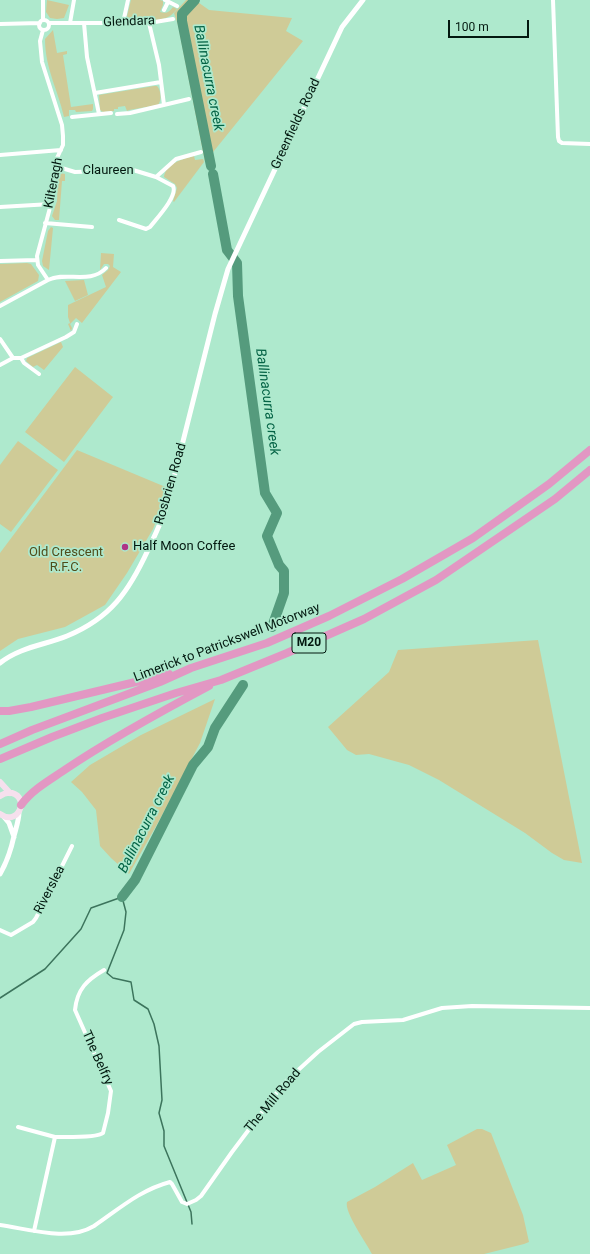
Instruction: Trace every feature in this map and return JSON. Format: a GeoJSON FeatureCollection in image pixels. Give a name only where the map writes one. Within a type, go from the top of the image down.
{"type":"FeatureCollection","features":[{"type":"Feature","properties":{"kind":"highway","name":"Limerick to Patrickswell Motorway"},"geometry":{"type":"LineString","coordinates":[[0,744],[32,730],[160,682],[191,668],[273,640],[329,616],[402,579],[498,521],[549,484],[590,450]]}},
{"type":"Feature","properties":{"kind":"highway","name":"Limerick to Patrickswell Motorway"},"geometry":{"type":"LineString","coordinates":[[0,760],[52,737],[102,718],[176,692],[220,680],[287,653],[364,619],[436,580],[555,499],[590,470]]}},
{"type":"Feature","properties":{"kind":"highway","name":"M20"},"geometry":{"type":"LineString","coordinates":[[0,711],[31,707],[191,668]]}},
{"type":"Feature","properties":{"kind":"highway","name":"M20"},"geometry":{"type":"LineString","coordinates":[[20,808],[35,790],[80,759],[134,726],[220,680]]}},
{"type":"Feature","properties":{"kind":"main road"},"geometry":{"type":"LineString","coordinates":[[0,782],[10,793],[19,798],[20,808],[13,817],[2,815]]}},
{"type":"Feature","properties":{"kind":"main road"},"geometry":{"type":"LineString","coordinates":[[0,796],[10,793]]}},
{"type":"Feature","properties":{"kind":"street"},"geometry":{"type":"LineString","coordinates":[[0,24],[41,22],[46,20],[49,23],[48,29],[43,30],[40,27],[41,22],[43,0]]}},
{"type":"Feature","properties":{"kind":"street"},"geometry":{"type":"LineString","coordinates":[[70,23],[74,0]]}},
{"type":"Feature","properties":{"kind":"street"},"geometry":{"type":"LineString","coordinates":[[122,23],[128,0]]}},
{"type":"Feature","properties":{"kind":"street","name":"Greenfields Road"},"geometry":{"type":"LineString","coordinates":[[236,252],[340,32],[363,0]]}},
{"type":"Feature","properties":{"kind":"street"},"geometry":{"type":"LineString","coordinates":[[553,0],[559,141],[562,143],[590,144]]}},
{"type":"Feature","properties":{"kind":"street"},"geometry":{"type":"LineString","coordinates":[[164,10],[166,1],[177,6]]}},
{"type":"Feature","properties":{"kind":"street","name":"Glendara"},"geometry":{"type":"LineString","coordinates":[[49,23],[149,23],[173,19]]}},
{"type":"Feature","properties":{"kind":"street","name":"Glendara"},"geometry":{"type":"LineString","coordinates":[[84,23],[87,60],[99,114]]}},
{"type":"Feature","properties":{"kind":"street"},"geometry":{"type":"LineString","coordinates":[[149,23],[159,65],[164,105]]}},
{"type":"Feature","properties":{"kind":"street","name":"Kilteragh"},"geometry":{"type":"LineString","coordinates":[[36,260],[51,204],[55,166],[64,140],[62,125],[42,62],[40,41],[43,30]]}},
{"type":"Feature","properties":{"kind":"street"},"geometry":{"type":"LineString","coordinates":[[95,93],[161,82]]}},
{"type":"Feature","properties":{"kind":"street"},"geometry":{"type":"LineString","coordinates":[[117,114],[130,113],[189,99]]}},
{"type":"Feature","properties":{"kind":"street"},"geometry":{"type":"LineString","coordinates":[[72,117],[111,113]]}},
{"type":"Feature","properties":{"kind":"street"},"geometry":{"type":"LineString","coordinates":[[0,155],[61,150]]}},
{"type":"Feature","properties":{"kind":"street"},"geometry":{"type":"LineString","coordinates":[[156,177],[176,159],[201,152]]}},
{"type":"Feature","properties":{"kind":"street","name":"Claureen"},"geometry":{"type":"LineString","coordinates":[[55,166],[75,172],[133,170],[156,177],[173,186],[174,192],[171,198],[150,227],[146,229],[120,220]]}},
{"type":"Feature","properties":{"kind":"street"},"geometry":{"type":"LineString","coordinates":[[0,207],[51,204]]}},
{"type":"Feature","properties":{"kind":"street"},"geometry":{"type":"LineString","coordinates":[[45,223],[92,227]]}},
{"type":"Feature","properties":{"kind":"street","name":"Rosbrien Road"},"geometry":{"type":"LineString","coordinates":[[0,663],[21,651],[81,630],[95,622],[113,606],[131,583],[158,529],[167,505],[218,302],[236,252]]}},
{"type":"Feature","properties":{"kind":"street"},"geometry":{"type":"LineString","coordinates":[[0,261],[36,260],[40,270],[48,280]]}},
{"type":"Feature","properties":{"kind":"street"},"geometry":{"type":"LineString","coordinates":[[0,306],[48,280],[62,277],[82,278],[101,273],[106,268]]}},
{"type":"Feature","properties":{"kind":"street"},"geometry":{"type":"LineString","coordinates":[[0,365],[13,358],[21,358],[66,337],[74,332],[77,324]]}},
{"type":"Feature","properties":{"kind":"street"},"geometry":{"type":"LineString","coordinates":[[0,339],[13,358]]}},
{"type":"Feature","properties":{"kind":"street"},"geometry":{"type":"LineString","coordinates":[[21,358],[24,363],[39,374]]}},
{"type":"Feature","properties":{"kind":"street"},"geometry":{"type":"LineString","coordinates":[[0,874],[12,849],[19,820],[20,808]]}},
{"type":"Feature","properties":{"kind":"street"},"geometry":{"type":"LineString","coordinates":[[2,815],[9,823],[14,837]]}},
{"type":"Feature","properties":{"kind":"street","name":"Riverslea"},"geometry":{"type":"LineString","coordinates":[[0,930],[11,935],[33,922],[72,846]]}},
{"type":"Feature","properties":{"kind":"street","name":"The Belfry"},"geometry":{"type":"LineString","coordinates":[[18,1127],[55,1137],[96,1136],[104,1134],[111,1091],[75,1010],[76,1000],[84,985],[91,978],[104,970]]}},
{"type":"Feature","properties":{"kind":"street","name":"The Mill Road"},"geometry":{"type":"LineString","coordinates":[[0,1225],[65,1235],[86,1231],[146,1191],[170,1182],[180,1200],[187,1204],[196,1200],[201,1196],[284,1083],[318,1052],[354,1024],[362,1022],[403,1020],[442,1008],[472,1006],[590,1008]]}},
{"type":"Feature","properties":{"kind":"street"},"geometry":{"type":"LineString","coordinates":[[34,1231],[55,1137]]}},
{"type":"Feature","properties":{"kind":"green space"},"geometry":{"type":"Polygon","coordinates":[[[47,0],[69,5],[64,18],[50,18],[46,12],[47,0]]]}},
{"type":"Feature","properties":{"kind":"green space"},"geometry":{"type":"Polygon","coordinates":[[[131,0],[163,1],[160,12],[162,13],[168,12],[173,7],[177,9],[166,18],[150,20],[128,19],[127,16],[131,0]]]}},
{"type":"Feature","properties":{"kind":"green space"},"geometry":{"type":"Polygon","coordinates":[[[186,0],[195,0],[209,10],[292,18],[286,31],[303,41],[205,162],[178,25],[174,13],[186,0]]]}},
{"type":"Feature","properties":{"kind":"green space"},"geometry":{"type":"Polygon","coordinates":[[[53,30],[57,53],[67,51],[67,54],[63,55],[71,107],[93,104],[92,111],[76,112],[75,110],[69,110],[69,116],[64,117],[47,60],[45,39],[53,30]]]}},
{"type":"Feature","properties":{"kind":"green space"},"geometry":{"type":"Polygon","coordinates":[[[157,86],[160,92],[160,100],[158,105],[127,111],[125,106],[118,107],[118,109],[114,109],[114,111],[103,112],[100,110],[99,95],[157,86]]]}},
{"type":"Feature","properties":{"kind":"green space"},"geometry":{"type":"Polygon","coordinates":[[[194,156],[195,160],[203,159],[204,162],[174,202],[177,188],[175,184],[164,177],[165,172],[176,162],[194,156]]]}},
{"type":"Feature","properties":{"kind":"green space"},"geometry":{"type":"Polygon","coordinates":[[[60,173],[65,174],[65,181],[62,181],[59,220],[55,220],[52,216],[57,201],[58,176],[60,173]]]}},
{"type":"Feature","properties":{"kind":"green space"},"geometry":{"type":"Polygon","coordinates":[[[51,227],[53,228],[49,270],[43,266],[42,261],[48,231],[51,227]]]}},
{"type":"Feature","properties":{"kind":"green space"},"geometry":{"type":"Polygon","coordinates":[[[101,253],[114,254],[113,267],[121,272],[82,323],[76,318],[70,324],[72,328],[71,331],[68,324],[70,323],[68,317],[68,305],[106,287],[102,275],[110,266],[108,264],[104,264],[100,270],[101,253]]]}},
{"type":"Feature","properties":{"kind":"green space"},"geometry":{"type":"Polygon","coordinates":[[[0,264],[31,264],[39,275],[38,281],[0,302],[0,264]]]}},
{"type":"Feature","properties":{"kind":"green space"},"geometry":{"type":"Polygon","coordinates":[[[84,280],[88,295],[75,301],[65,281],[84,280]]]}},
{"type":"Feature","properties":{"kind":"green space"},"geometry":{"type":"Polygon","coordinates":[[[61,342],[63,347],[44,370],[37,365],[33,367],[26,361],[27,358],[61,342]]]}},
{"type":"Feature","properties":{"kind":"green space"},"geometry":{"type":"Polygon","coordinates":[[[75,367],[113,397],[64,462],[25,432],[75,367]]]}},
{"type":"Feature","properties":{"kind":"green space"},"geometry":{"type":"Polygon","coordinates":[[[18,441],[58,470],[11,532],[0,524],[0,465],[18,441]]]}},
{"type":"Feature","properties":{"kind":"green space","name":"Old Crescent R.F.C."},"geometry":{"type":"Polygon","coordinates":[[[77,450],[168,488],[166,497],[153,529],[127,573],[105,605],[65,627],[18,639],[0,651],[0,553],[77,450]]]}},
{"type":"Feature","properties":{"kind":"green space"},"geometry":{"type":"Polygon","coordinates":[[[538,640],[582,863],[564,860],[525,833],[439,780],[409,765],[369,754],[356,755],[347,750],[328,727],[389,672],[398,650],[538,640]]]}},
{"type":"Feature","properties":{"kind":"green space"},"geometry":{"type":"Polygon","coordinates":[[[215,699],[200,743],[129,874],[100,846],[96,810],[82,792],[71,782],[90,765],[141,735],[215,699]]]}},
{"type":"Feature","properties":{"kind":"green space"},"geometry":{"type":"Polygon","coordinates":[[[477,1129],[482,1129],[491,1133],[523,1215],[529,1242],[484,1254],[372,1254],[352,1220],[347,1207],[347,1202],[375,1187],[413,1163],[422,1180],[456,1165],[447,1145],[477,1129]]]}},
{"type":"Feature","properties":{"kind":"waterway","name":"Ballinacurra creek"},"geometry":{"type":"LineString","coordinates":[[195,0],[182,14],[182,21],[211,166]]}},
{"type":"Feature","properties":{"kind":"waterway","name":"Ballinacurra creek"},"geometry":{"type":"LineString","coordinates":[[213,174],[227,250],[237,263],[238,296],[265,493],[277,513],[267,536],[279,565],[284,571],[284,593],[272,627]]}},
{"type":"Feature","properties":{"kind":"waterway","name":"Ballinacurra creek"},"geometry":{"type":"LineString","coordinates":[[122,897],[135,880],[193,765],[208,747],[215,728],[243,685]]}},
{"type":"Feature","properties":{"kind":"waterway"},"geometry":{"type":"LineString","coordinates":[[0,998],[45,969],[81,929],[91,908],[122,897],[126,912],[124,930],[107,973],[113,978],[131,982],[134,1000],[148,1009],[154,1024],[159,1046],[162,1100],[159,1113],[164,1131],[164,1146],[191,1212],[192,1224]]}},
{"type":"Feature","properties":{"kind":"place","name":"Half Moon Coffee"},"geometry":{"type":"Point","coordinates":[125,547]}}]}
